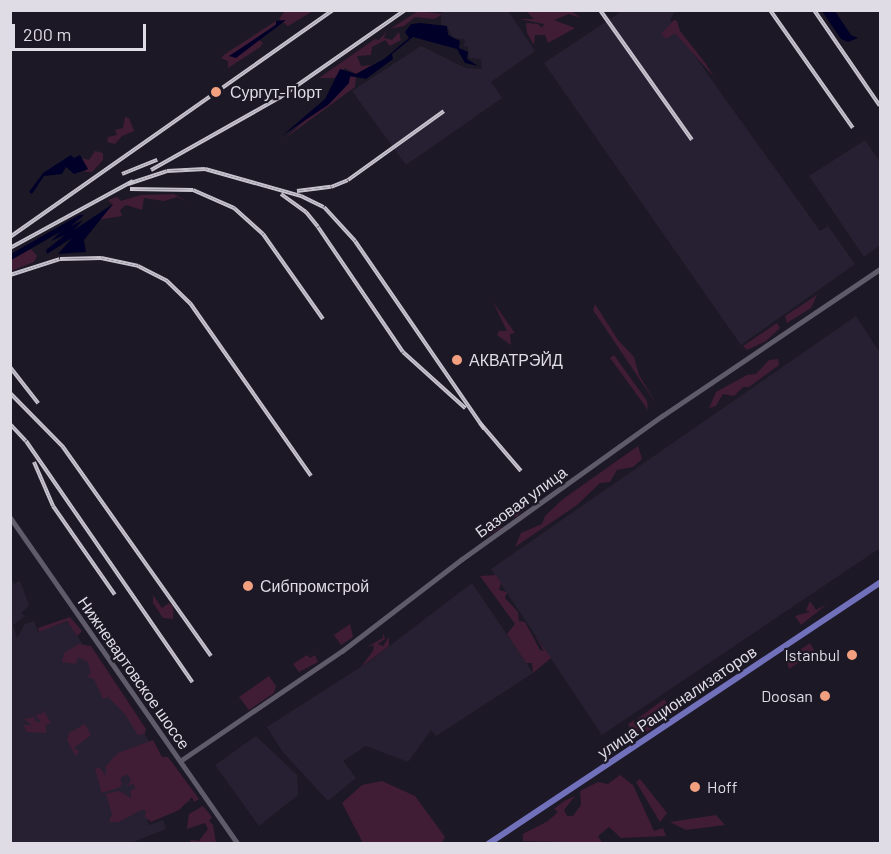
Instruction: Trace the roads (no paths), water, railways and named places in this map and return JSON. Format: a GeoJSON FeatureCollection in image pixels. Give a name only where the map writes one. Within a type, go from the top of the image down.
{"type":"FeatureCollection","features":[{"type":"Feature","properties":{"kind":"main road","name":"улица Рационализаторов"},"geometry":{"type":"LineString","coordinates":[[488,843],[880,583]]}},
{"type":"Feature","properties":{"kind":"street","name":"Базовая улица"},"geometry":{"type":"LineString","coordinates":[[180,762],[342,651],[462,559],[662,416],[880,269]]}},
{"type":"Feature","properties":{"kind":"street","name":"Нижневартовское шоссе"},"geometry":{"type":"LineString","coordinates":[[10,517],[238,843]]}},
{"type":"Feature","properties":{"kind":"water"},"geometry":{"type":"Polygon","coordinates":[[[822,11],[835,11],[851,35],[858,38],[848,42],[841,39],[822,11]]]}},
{"type":"Feature","properties":{"kind":"water"},"geometry":{"type":"Polygon","coordinates":[[[286,20],[236,58],[229,56],[276,25],[276,21],[286,20]]]}},
{"type":"Feature","properties":{"kind":"water"},"geometry":{"type":"Polygon","coordinates":[[[411,24],[447,26],[448,35],[460,41],[459,48],[468,52],[467,59],[478,66],[465,63],[457,49],[413,37],[392,54],[393,59],[366,79],[350,76],[349,83],[328,105],[283,135],[325,99],[340,69],[356,74],[384,59],[409,38],[405,32],[411,24]]]}},
{"type":"Feature","properties":{"kind":"water"},"geometry":{"type":"Polygon","coordinates":[[[71,155],[74,158],[80,155],[88,169],[74,174],[66,167],[62,174],[44,176],[32,194],[29,192],[43,173],[71,155]]]}},
{"type":"Feature","properties":{"kind":"water"},"geometry":{"type":"Polygon","coordinates":[[[113,204],[84,240],[86,252],[58,254],[72,238],[47,254],[46,250],[65,235],[51,241],[60,232],[11,260],[11,254],[79,215],[84,215],[71,226],[83,220],[74,230],[113,204]]]}},
{"type":"Feature","properties":{"kind":"railway"},"geometry":{"type":"LineString","coordinates":[[10,237],[333,10]]}},
{"type":"Feature","properties":{"kind":"railway"},"geometry":{"type":"LineString","coordinates":[[151,170],[279,98],[405,10]]}},
{"type":"Feature","properties":{"kind":"railway"},"geometry":{"type":"LineString","coordinates":[[600,10],[692,140]]}},
{"type":"Feature","properties":{"kind":"railway"},"geometry":{"type":"LineString","coordinates":[[770,10],[853,128]]}},
{"type":"Feature","properties":{"kind":"railway"},"geometry":{"type":"LineString","coordinates":[[814,10],[880,106]]}},
{"type":"Feature","properties":{"kind":"railway"},"geometry":{"type":"LineString","coordinates":[[297,191],[331,187],[348,180],[444,111]]}},
{"type":"Feature","properties":{"kind":"railway"},"geometry":{"type":"LineString","coordinates":[[122,174],[157,160]]}},
{"type":"Feature","properties":{"kind":"railway"},"geometry":{"type":"LineString","coordinates":[[128,184],[167,171],[205,169],[301,196],[324,207],[355,241],[484,429]]}},
{"type":"Feature","properties":{"kind":"railway"},"geometry":{"type":"LineString","coordinates":[[10,248],[133,181]]}},
{"type":"Feature","properties":{"kind":"railway"},"geometry":{"type":"LineString","coordinates":[[130,189],[193,190],[234,208],[263,234],[323,319]]}},
{"type":"Feature","properties":{"kind":"railway"},"geometry":{"type":"LineString","coordinates":[[281,194],[306,212],[318,227],[403,352],[465,408]]}},
{"type":"Feature","properties":{"kind":"railway"},"geometry":{"type":"LineString","coordinates":[[10,275],[60,259],[101,258],[138,266],[167,281],[190,303],[311,476]]}},
{"type":"Feature","properties":{"kind":"railway"},"geometry":{"type":"LineString","coordinates":[[10,367],[38,403]]}},
{"type":"Feature","properties":{"kind":"railway"},"geometry":{"type":"LineString","coordinates":[[10,393],[63,447],[211,656]]}},
{"type":"Feature","properties":{"kind":"railway"},"geometry":{"type":"LineString","coordinates":[[480,423],[521,471]]}},
{"type":"Feature","properties":{"kind":"railway"},"geometry":{"type":"LineString","coordinates":[[10,424],[26,441],[192,682]]}},
{"type":"Feature","properties":{"kind":"railway"},"geometry":{"type":"LineString","coordinates":[[34,462],[53,506],[115,595]]}},
{"type":"Feature","properties":{"kind":"place","name":"Сургут-Порт"},"geometry":{"type":"Point","coordinates":[216,92]}},
{"type":"Feature","properties":{"kind":"place","name":"АКВАТРЭЙД"},"geometry":{"type":"Point","coordinates":[457,360]}},
{"type":"Feature","properties":{"kind":"place","name":"Сибпромстрой"},"geometry":{"type":"Point","coordinates":[248,586]}},
{"type":"Feature","properties":{"kind":"place","name":"Istanbul"},"geometry":{"type":"Point","coordinates":[852,655]}},
{"type":"Feature","properties":{"kind":"place","name":"Doosan"},"geometry":{"type":"Point","coordinates":[825,696]}},
{"type":"Feature","properties":{"kind":"place","name":"Hoff"},"geometry":{"type":"Point","coordinates":[695,787]}}]}
